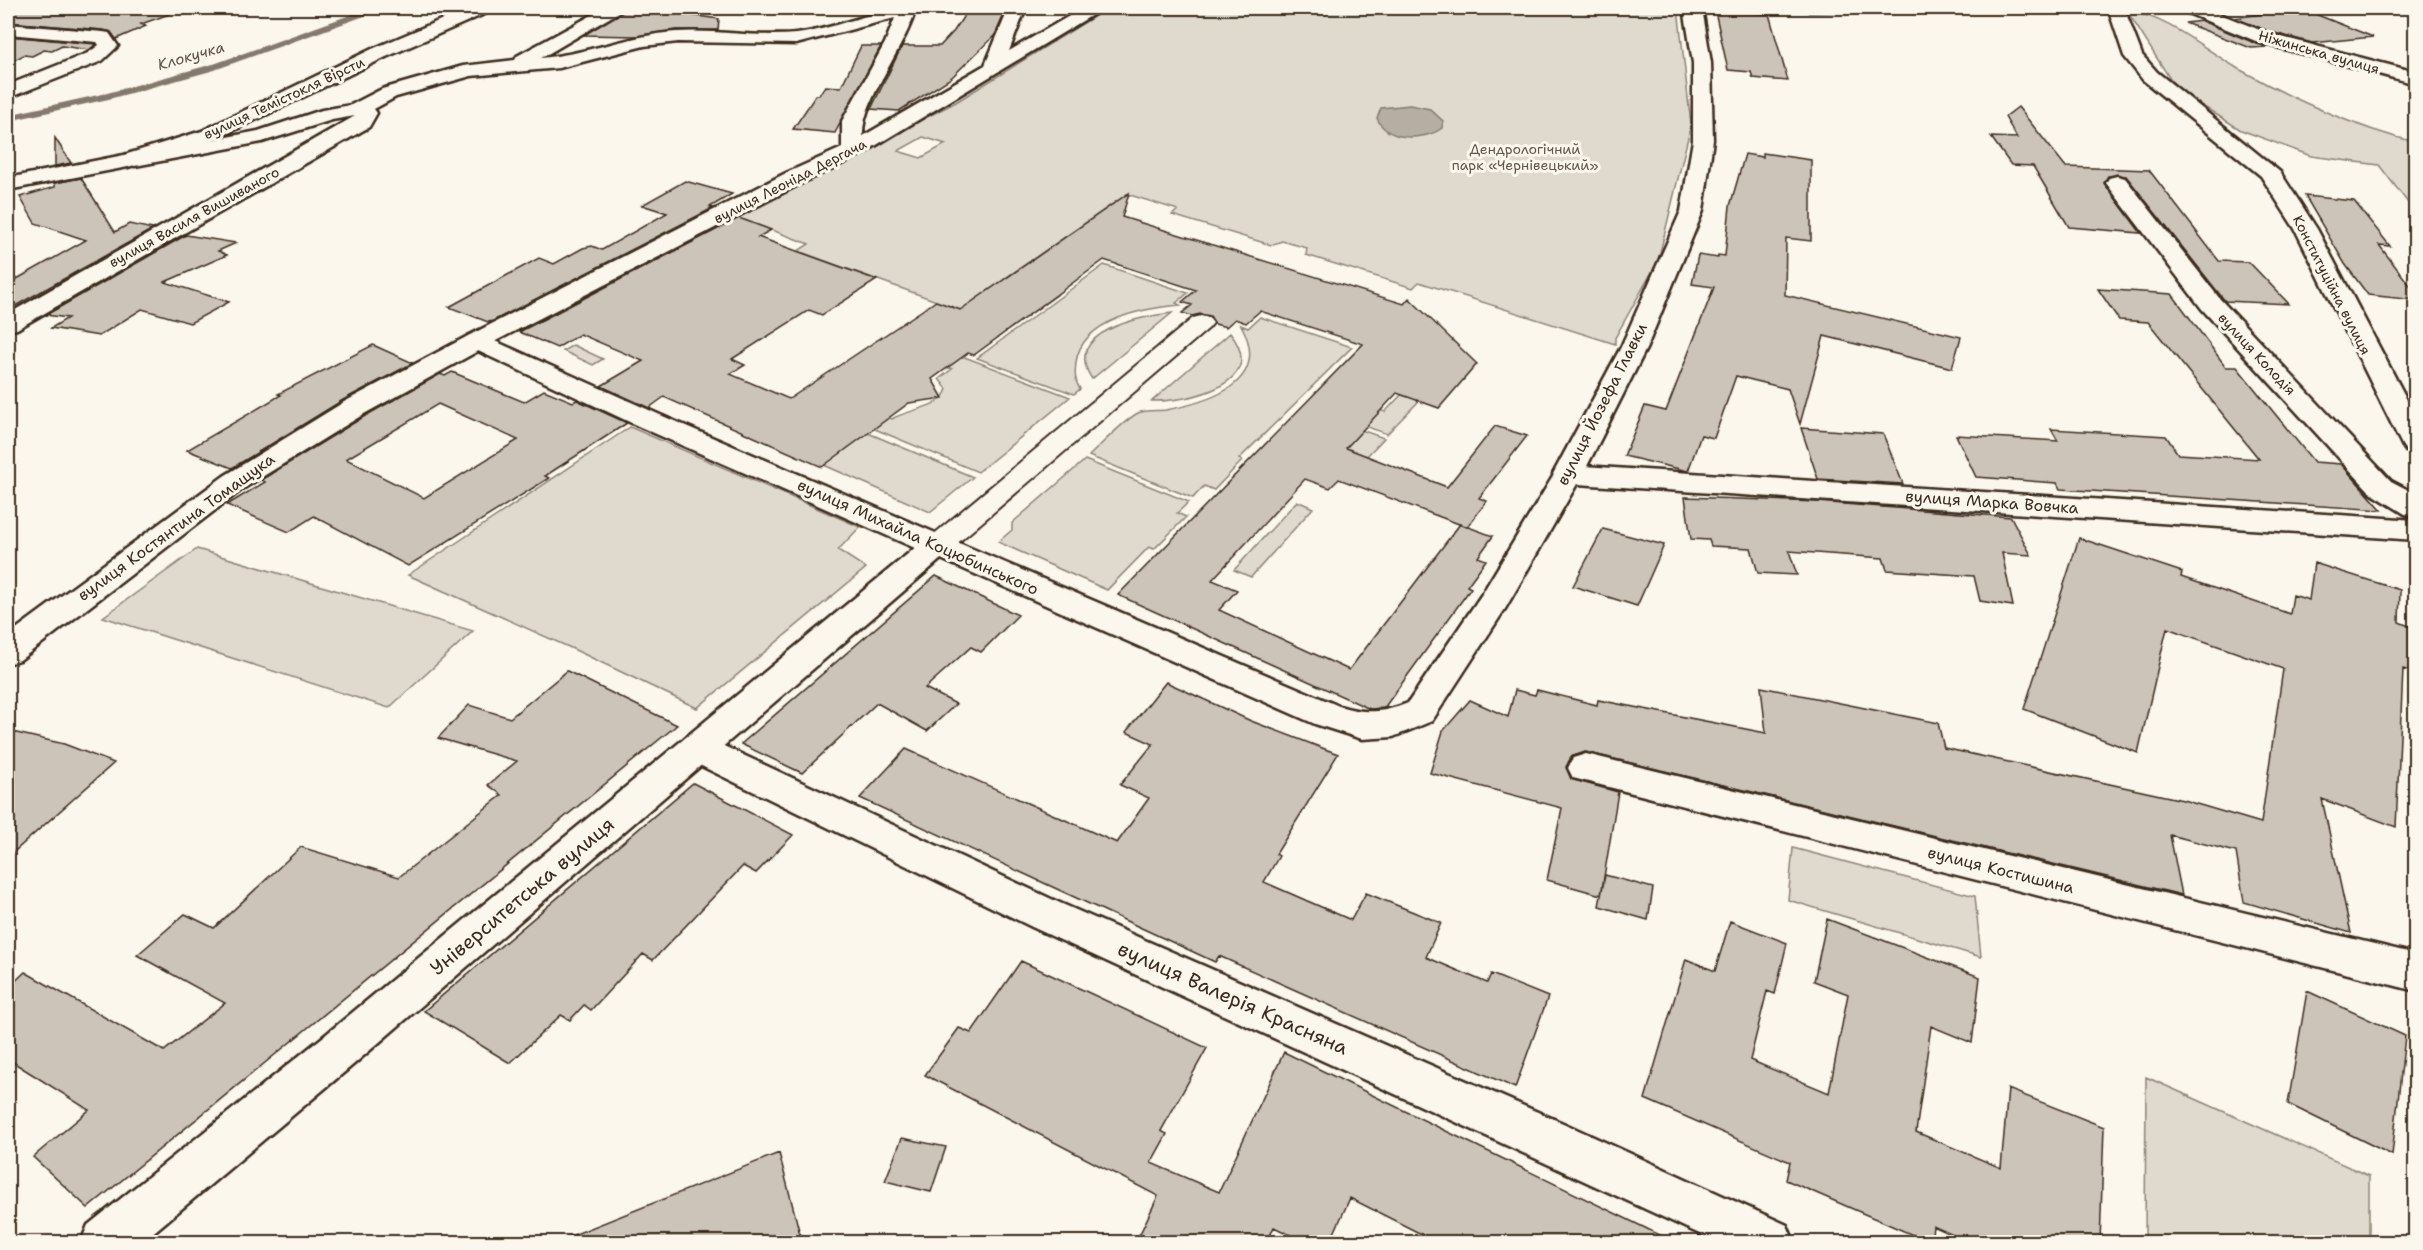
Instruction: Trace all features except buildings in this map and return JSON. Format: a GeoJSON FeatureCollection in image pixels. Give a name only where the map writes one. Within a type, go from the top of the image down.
{"type":"FeatureCollection","features":[{"type":"Feature","properties":{"kind":"street","name":"вулиця Темістокля Вірсти"},"geometry":{"type":"LineString","coordinates":[[8,184],[135,160],[246,119],[379,53],[483,8]]}},
{"type":"Feature","properties":{"kind":"street"},"geometry":{"type":"LineString","coordinates":[[511,67],[616,8]]}},
{"type":"Feature","properties":{"kind":"street"},"geometry":{"type":"LineString","coordinates":[[135,160],[252,139],[329,114],[356,110],[389,93],[470,70],[581,58],[644,41],[678,37],[740,40],[796,39],[829,32],[908,8]]}},
{"type":"Feature","properties":{"kind":"street"},"geometry":{"type":"LineString","coordinates":[[853,151],[852,121],[894,44],[908,8]]}},
{"type":"Feature","properties":{"kind":"street"},"geometry":{"type":"LineString","coordinates":[[993,69],[1017,8]]}},
{"type":"Feature","properties":{"kind":"street","name":"вулиця Леоніда Дергача"},"geometry":{"type":"LineString","coordinates":[[477,341],[794,178],[853,151],[1095,8]]}},
{"type":"Feature","properties":{"kind":"street","name":"вулиця Йозефа Главки"},"geometry":{"type":"LineString","coordinates":[[1362,726],[1393,724],[1420,712],[1494,601],[1568,474],[1634,347],[1692,211],[1702,140],[1702,63],[1693,8]]}},
{"type":"Feature","properties":{"kind":"street","name":"Конституційна вулиця"},"geometry":{"type":"LineString","coordinates":[[2116,8],[2133,56],[2150,76],[2269,172],[2306,229],[2415,445]]}},
{"type":"Feature","properties":{"kind":"street","name":"Ніжинська вулиця"},"geometry":{"type":"LineString","coordinates":[[2191,8],[2264,38],[2415,78]]}},
{"type":"Feature","properties":{"kind":"street"},"geometry":{"type":"LineString","coordinates":[[8,28],[103,37],[109,46],[95,57],[8,92]]}},
{"type":"Feature","properties":{"kind":"street","name":"вулиця Василя Вишиваного"},"geometry":{"type":"LineString","coordinates":[[8,324],[362,123],[367,113],[356,110]]}},
{"type":"Feature","properties":{"kind":"street","name":"вулиця Колодія"},"geometry":{"type":"LineString","coordinates":[[2117,183],[2219,313],[2381,487],[2415,507]]}},
{"type":"Feature","properties":{"kind":"street"},"geometry":{"type":"LineString","coordinates":[[937,546],[1201,323]]}},
{"type":"Feature","properties":{"kind":"street","name":"вулиця Михайла Коцюбинського"},"geometry":{"type":"LineString","coordinates":[[477,341],[937,546],[1326,715],[1362,726]]}},
{"type":"Feature","properties":{"kind":"street","name":"вулиця Костянтина Томащука"},"geometry":{"type":"LineString","coordinates":[[8,652],[234,482],[354,408],[477,341]]}},
{"type":"Feature","properties":{"kind":"street","name":"вулиця Марка Вовчка"},"geometry":{"type":"LineString","coordinates":[[1568,474],[2415,530]]}},
{"type":"Feature","properties":{"kind":"street","name":"Університетська вулиця"},"geometry":{"type":"LineString","coordinates":[[105,1242],[937,546]]}},
{"type":"Feature","properties":{"kind":"street","name":"вулиця Валерія Красняна"},"geometry":{"type":"LineString","coordinates":[[698,748],[1046,915],[1547,1139],[1770,1242]]}},
{"type":"Feature","properties":{"kind":"street","name":"вулиця Костишина"},"geometry":{"type":"LineString","coordinates":[[1586,768],[2415,973]]}},
{"type":"Feature","properties":{"kind":"green space","name":"Дендрологічний парк «Чернівецький»"},"geometry":{"type":"Polygon","coordinates":[[[1108,8],[1678,8],[1691,125],[1658,261],[1615,338],[1615,344],[1419,282],[1413,288],[1306,255],[1307,248],[1282,241],[1271,245],[1172,215],[1178,210],[1127,194],[1007,277],[1057,295],[1011,328],[798,251],[809,244],[745,220],[669,260],[658,256],[956,102],[1108,8]],[[923,137],[898,151],[921,158],[946,144],[923,137]]]}},
{"type":"Feature","properties":{"kind":"green space"},"geometry":{"type":"Polygon","coordinates":[[[1802,8],[1934,8],[1937,10],[1809,13],[1802,8]]]}},
{"type":"Feature","properties":{"kind":"green space"},"geometry":{"type":"Polygon","coordinates":[[[2127,11],[2142,14],[2170,26],[2237,68],[2301,101],[2370,129],[2415,142],[2415,212],[2379,165],[2311,156],[2241,130],[2177,90],[2127,11]]]}},
{"type":"Feature","properties":{"kind":"green space"},"geometry":{"type":"Polygon","coordinates":[[[1104,265],[1188,293],[1176,303],[1180,305],[1150,309],[1117,318],[1090,335],[1081,347],[1076,362],[1075,373],[1080,389],[1074,394],[977,358],[1104,265]]]}},
{"type":"Feature","properties":{"kind":"green space"},"geometry":{"type":"Polygon","coordinates":[[[1172,313],[1092,379],[1085,363],[1087,349],[1095,338],[1125,323],[1172,313]]]}},
{"type":"Feature","properties":{"kind":"green space"},"geometry":{"type":"Polygon","coordinates":[[[1260,317],[1352,347],[1239,459],[1242,461],[1214,490],[1204,486],[1193,498],[1089,456],[1119,427],[1138,413],[1166,410],[1200,402],[1232,386],[1243,375],[1249,362],[1249,345],[1241,325],[1248,328],[1260,317]]]}},
{"type":"Feature","properties":{"kind":"green space"},"geometry":{"type":"Polygon","coordinates":[[[1230,333],[1240,351],[1240,365],[1233,377],[1220,386],[1203,393],[1185,398],[1152,401],[1230,333]]]}},
{"type":"Feature","properties":{"kind":"green space"},"geometry":{"type":"Polygon","coordinates":[[[573,345],[603,359],[593,365],[563,351],[573,345]]]}},
{"type":"Feature","properties":{"kind":"green space"},"geometry":{"type":"Polygon","coordinates":[[[954,353],[1070,397],[978,472],[858,422],[873,411],[892,419],[938,401],[947,389],[939,379],[952,369],[938,364],[954,353]]]}},
{"type":"Feature","properties":{"kind":"green space"},"geometry":{"type":"Polygon","coordinates":[[[1326,392],[1385,412],[1401,395],[1412,398],[1414,396],[1418,402],[1387,434],[1311,407],[1326,392]]]}},
{"type":"Feature","properties":{"kind":"green space"},"geometry":{"type":"Polygon","coordinates":[[[1307,411],[1384,438],[1367,456],[1290,428],[1307,411]]]}},
{"type":"Feature","properties":{"kind":"green space"},"geometry":{"type":"Polygon","coordinates":[[[630,427],[860,527],[838,550],[866,568],[697,708],[408,575],[630,427]]]}},
{"type":"Feature","properties":{"kind":"green space"},"geometry":{"type":"Polygon","coordinates":[[[868,433],[973,477],[930,512],[824,465],[868,433]]]}},
{"type":"Feature","properties":{"kind":"green space"},"geometry":{"type":"Polygon","coordinates":[[[1085,460],[1189,502],[1177,513],[1186,517],[1154,549],[1149,547],[1107,590],[998,542],[1012,530],[1012,523],[1085,460]]]}},
{"type":"Feature","properties":{"kind":"green space"},"geometry":{"type":"Polygon","coordinates":[[[1297,501],[1313,508],[1251,577],[1234,570],[1297,501]]]}},
{"type":"Feature","properties":{"kind":"green space"},"geometry":{"type":"Polygon","coordinates":[[[197,549],[473,631],[389,708],[103,617],[197,549]]]}},
{"type":"Feature","properties":{"kind":"green space"},"geometry":{"type":"Polygon","coordinates":[[[1793,848],[1975,896],[1981,957],[1788,900],[1793,848]]]}},
{"type":"Feature","properties":{"kind":"green space"},"geometry":{"type":"Polygon","coordinates":[[[2146,1077],[2369,1176],[2369,1242],[2145,1242],[2146,1077]]]}},
{"type":"Feature","properties":{"kind":"shaded area"},"geometry":{"type":"Polygon","coordinates":[[[1410,105],[1430,109],[1443,121],[1442,128],[1426,135],[1406,137],[1389,132],[1377,118],[1381,108],[1410,105]]]}},
{"type":"Feature","properties":{"kind":"waterway","name":"Клокучка"},"geometry":{"type":"LineString","coordinates":[[8,118],[108,96],[214,67],[378,8]]}}]}
